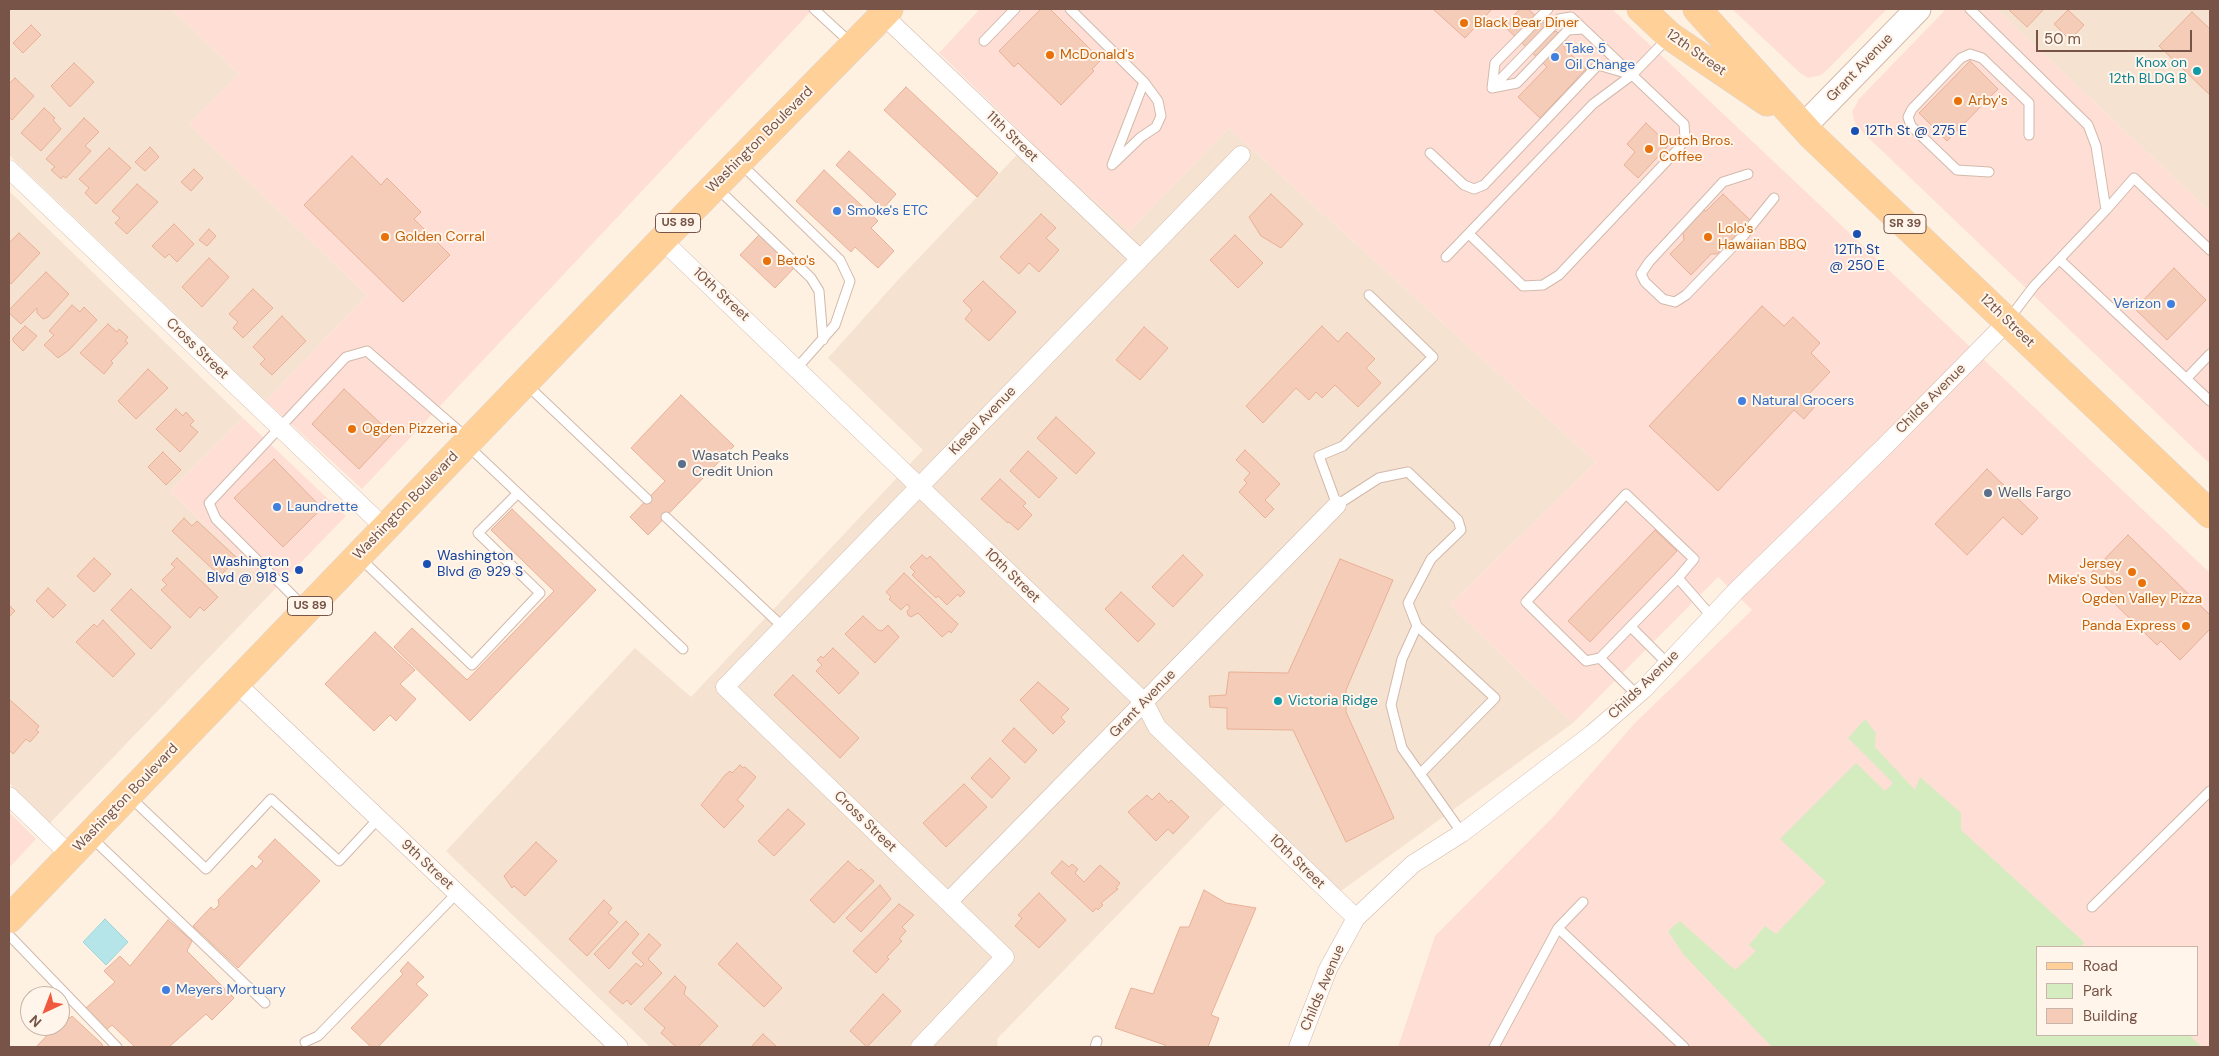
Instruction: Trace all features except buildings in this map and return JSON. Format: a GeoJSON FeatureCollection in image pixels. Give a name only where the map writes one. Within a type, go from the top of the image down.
{"type":"FeatureCollection","features":[{"type":"Feature","properties":{"kind":"main road","name":"12th Street"},"geometry":{"type":"LineString","coordinates":[[1641,9],[1670,36],[1803,127]]}},
{"type":"Feature","properties":{"kind":"main road","name":"12th Street"},"geometry":{"type":"LineString","coordinates":[[1697,9],[1803,127],[2210,514]]}},
{"type":"Feature","properties":{"kind":"main road","name":"Washington Boulevard"},"geometry":{"type":"LineString","coordinates":[[9,919],[738,161],[886,12]]}},
{"type":"Feature","properties":{"kind":"street","name":"Grant Avenue"},"geometry":{"type":"LineString","coordinates":[[1803,127],[1918,9]]}},
{"type":"Feature","properties":{"kind":"street","name":"11th Street"},"geometry":{"type":"LineString","coordinates":[[886,12],[1140,259]]}},
{"type":"Feature","properties":{"kind":"street","name":"Kiesel Avenue"},"geometry":{"type":"LineString","coordinates":[[725,687],[1242,155]]}},
{"type":"Feature","properties":{"kind":"street","name":"Cross Street"},"geometry":{"type":"LineString","coordinates":[[9,169],[385,528]]}},
{"type":"Feature","properties":{"kind":"street","name":"10th Street"},"geometry":{"type":"LineString","coordinates":[[662,240],[1144,702],[1157,727],[1356,918]]}},
{"type":"Feature","properties":{"kind":"street","name":"Childs Avenue"},"geometry":{"type":"LineString","coordinates":[[1298,1047],[1328,969],[1356,918],[1413,864],[1462,833],[1592,734],[1637,695],[1712,617],[2008,321]]}},
{"type":"Feature","properties":{"kind":"street","name":"Grant Avenue"},"geometry":{"type":"LineString","coordinates":[[948,902],[1337,505]]}},
{"type":"Feature","properties":{"kind":"street","name":"9th Street"},"geometry":{"type":"LineString","coordinates":[[236,683],[619,1047]]}},
{"type":"Feature","properties":{"kind":"street","name":"Cross Street"},"geometry":{"type":"LineString","coordinates":[[725,687],[1005,957],[920,1047]]}},
{"type":"Feature","properties":{"kind":"street"},"geometry":{"type":"LineString","coordinates":[[9,796],[71,856]]}},
{"type":"Feature","properties":{"kind":"lane"},"geometry":{"type":"LineString","coordinates":[[814,9],[854,46]]}},
{"type":"Feature","properties":{"kind":"lane"},"geometry":{"type":"LineString","coordinates":[[984,41],[1016,9]]}},
{"type":"Feature","properties":{"kind":"lane"},"geometry":{"type":"LineString","coordinates":[[1070,9],[1144,82],[1158,101],[1161,116],[1156,127],[1141,137],[1112,165],[1144,82]]}},
{"type":"Feature","properties":{"kind":"lane"},"geometry":{"type":"LineString","coordinates":[[1492,88],[1496,63],[1548,9]]}},
{"type":"Feature","properties":{"kind":"lane"},"geometry":{"type":"LineString","coordinates":[[1469,234],[1523,286],[1543,284],[1559,275],[1679,148],[1686,137],[1684,124],[1562,9]]}},
{"type":"Feature","properties":{"kind":"lane"},"geometry":{"type":"LineString","coordinates":[[1970,9],[2088,125],[2096,146],[2106,210]]}},
{"type":"Feature","properties":{"kind":"lane"},"geometry":{"type":"LineString","coordinates":[[1492,88],[1559,19],[1571,17]]}},
{"type":"Feature","properties":{"kind":"lane"},"geometry":{"type":"LineString","coordinates":[[1492,88],[1517,83],[1568,30],[1583,29]]}},
{"type":"Feature","properties":{"kind":"lane"},"geometry":{"type":"LineString","coordinates":[[1446,257],[1593,104],[1632,75],[1670,36]]}},
{"type":"Feature","properties":{"kind":"lane"},"geometry":{"type":"LineString","coordinates":[[1989,172],[1957,170],[1911,126],[1908,117],[1912,109],[1961,58],[1970,54],[1982,58],[2029,103],[2029,135]]}},
{"type":"Feature","properties":{"kind":"lane"},"geometry":{"type":"LineString","coordinates":[[1430,153],[1464,185],[1474,189],[1484,184],[1598,65],[1632,75]]}},
{"type":"Feature","properties":{"kind":"lane"},"geometry":{"type":"LineString","coordinates":[[738,161],[840,260],[850,282],[835,325],[797,368]]}},
{"type":"Feature","properties":{"kind":"lane"},"geometry":{"type":"LineString","coordinates":[[1748,174],[1723,182],[1649,262],[1641,274],[1644,282],[1662,299],[1675,302],[1686,295],[1744,235],[1774,198]]}},
{"type":"Feature","properties":{"kind":"lane"},"geometry":{"type":"LineString","coordinates":[[2008,321],[2034,286],[2134,178],[2210,250]]}},
{"type":"Feature","properties":{"kind":"lane"},"geometry":{"type":"LineString","coordinates":[[714,186],[811,278],[819,291],[823,340]]}},
{"type":"Feature","properties":{"kind":"lane"},"geometry":{"type":"LineString","coordinates":[[2060,260],[2210,401]]}},
{"type":"Feature","properties":{"kind":"lane"},"geometry":{"type":"LineString","coordinates":[[1369,295],[1433,357],[1343,446],[1319,456],[1337,505],[1379,478],[1408,472],[1458,520],[1461,530],[1431,560],[1408,603],[1417,626],[1495,698],[1420,774]]}},
{"type":"Feature","properties":{"kind":"lane"},"geometry":{"type":"LineString","coordinates":[[307,609],[216,520],[209,503],[346,357],[367,351],[468,442],[517,494],[683,649]]}},
{"type":"Feature","properties":{"kind":"lane"},"geometry":{"type":"LineString","coordinates":[[2187,378],[2210,354]]}},
{"type":"Feature","properties":{"kind":"lane"},"geometry":{"type":"LineString","coordinates":[[524,383],[647,499]]}},
{"type":"Feature","properties":{"kind":"lane"},"geometry":{"type":"LineString","coordinates":[[358,556],[472,665],[540,593],[478,533],[517,494]]}},
{"type":"Feature","properties":{"kind":"lane"},"geometry":{"type":"LineString","coordinates":[[1626,494],[1694,559],[1678,578],[1600,658],[1586,661],[1526,602],[1626,494]]}},
{"type":"Feature","properties":{"kind":"lane"},"geometry":{"type":"LineString","coordinates":[[666,517],[783,627]]}},
{"type":"Feature","properties":{"kind":"lane"},"geometry":{"type":"LineString","coordinates":[[1678,578],[1712,617]]}},
{"type":"Feature","properties":{"kind":"lane"},"geometry":{"type":"LineString","coordinates":[[1417,626],[1402,659],[1391,706],[1402,748],[1462,833]]}},
{"type":"Feature","properties":{"kind":"lane"},"geometry":{"type":"LineString","coordinates":[[1631,627],[1668,664]]}},
{"type":"Feature","properties":{"kind":"lane"},"geometry":{"type":"LineString","coordinates":[[1600,658],[1637,695]]}},
{"type":"Feature","properties":{"kind":"lane"},"geometry":{"type":"LineString","coordinates":[[2092,907],[2210,791]]}},
{"type":"Feature","properties":{"kind":"lane"},"geometry":{"type":"LineString","coordinates":[[128,795],[206,869],[271,799],[340,862],[378,819]]}},
{"type":"Feature","properties":{"kind":"lane"},"geometry":{"type":"LineString","coordinates":[[90,836],[265,1003]]}},
{"type":"Feature","properties":{"kind":"lane"},"geometry":{"type":"LineString","coordinates":[[305,1042],[318,1036],[457,893]]}},
{"type":"Feature","properties":{"kind":"lane"},"geometry":{"type":"LineString","coordinates":[[1494,1047],[1558,928],[1584,902]]}},
{"type":"Feature","properties":{"kind":"lane"},"geometry":{"type":"LineString","coordinates":[[1558,928],[1684,1047]]}},
{"type":"Feature","properties":{"kind":"lane"},"geometry":{"type":"LineString","coordinates":[[9,935],[117,1047]]}},
{"type":"Feature","properties":{"kind":"shaded area"},"geometry":{"type":"Polygon","coordinates":[[[9,9],[172,9],[239,74],[189,124],[367,295],[266,401],[9,155],[9,9]]]}},
{"type":"Feature","properties":{"kind":"shaded area"},"geometry":{"type":"Polygon","coordinates":[[[172,9],[813,9],[362,489],[266,401],[367,295],[189,124],[239,74],[172,9]]]}},
{"type":"Feature","properties":{"kind":"shaded area"},"geometry":{"type":"Polygon","coordinates":[[[980,9],[1612,9],[2210,573],[2210,1047],[1398,1047],[1435,936],[1554,816],[1634,724],[1752,610],[1718,577],[1573,723],[1450,605],[1596,462],[1229,128],[1129,231],[1078,187],[939,53],[980,9]]]}},
{"type":"Feature","properties":{"kind":"shaded area"},"geometry":{"type":"Polygon","coordinates":[[[1732,9],[1887,9],[1828,69],[1821,75],[1808,78],[1800,73],[1732,9]]]}},
{"type":"Feature","properties":{"kind":"shaded area"},"geometry":{"type":"Polygon","coordinates":[[[1946,9],[1996,9],[2210,212],[2210,464],[1856,126],[1852,112],[1859,99],[1946,9]]]}},
{"type":"Feature","properties":{"kind":"shaded area"},"geometry":{"type":"Polygon","coordinates":[[[1996,9],[2210,9],[2210,212],[1996,9]]]}},
{"type":"Feature","properties":{"kind":"shaded area"},"geometry":{"type":"Polygon","coordinates":[[[1229,128],[1596,462],[1450,605],[1573,723],[1341,891],[1238,791],[997,1039],[998,1047],[650,1047],[446,851],[635,648],[691,697],[923,450],[828,358],[897,281],[1031,140],[1078,187],[1129,231],[1229,128]]]}},
{"type":"Feature","properties":{"kind":"shaded area"},"geometry":{"type":"Polygon","coordinates":[[[9,191],[243,418],[170,491],[274,590],[50,823],[9,783],[9,191]]]}},
{"type":"Feature","properties":{"kind":"shaded area"},"geometry":{"type":"Polygon","coordinates":[[[243,418],[346,516],[274,590],[170,491],[243,418]]]}},
{"type":"Feature","properties":{"kind":"shaded area"},"geometry":{"type":"Polygon","coordinates":[[[9,812],[36,839],[9,868],[9,812]]]}},
{"type":"Feature","properties":{"kind":"green space"},"geometry":{"type":"Polygon","coordinates":[[[1865,719],[1876,733],[1875,747],[1915,790],[1920,777],[1961,813],[1961,830],[2084,942],[2082,946],[2036,946],[2036,1036],[2190,1036],[2202,1047],[1772,1047],[1683,954],[1668,931],[1680,921],[1735,970],[1756,951],[1749,945],[1765,926],[1776,934],[1826,882],[1780,839],[1856,763],[1885,791],[1893,783],[1848,738],[1865,719]]]}},
{"type":"Feature","properties":{"kind":"water"},"geometry":{"type":"Polygon","coordinates":[[[105,919],[128,942],[106,965],[83,942],[105,919]]]}},
{"type":"Feature","properties":{"kind":"place","name":"Black Bear Diner"},"geometry":{"type":"Point","coordinates":[1464,23]}},
{"type":"Feature","properties":{"kind":"place","name":"McDonald's"},"geometry":{"type":"Point","coordinates":[1050,55]}},
{"type":"Feature","properties":{"kind":"place","name":"Take 5 Oil Change"},"geometry":{"type":"Point","coordinates":[1555,57]}},
{"type":"Feature","properties":{"kind":"place","name":"Knox on 12th BLDG B"},"geometry":{"type":"Point","coordinates":[2197,71]}},
{"type":"Feature","properties":{"kind":"place","name":"Arby's"},"geometry":{"type":"Point","coordinates":[1958,101]}},
{"type":"Feature","properties":{"kind":"place","name":"12Th St @ 275 E"},"geometry":{"type":"Point","coordinates":[1855,131]}},
{"type":"Feature","properties":{"kind":"place","name":"Dutch Bros. Coffee"},"geometry":{"type":"Point","coordinates":[1649,149]}},
{"type":"Feature","properties":{"kind":"place","name":"Smoke's ETC"},"geometry":{"type":"Point","coordinates":[837,211]}},
{"type":"Feature","properties":{"kind":"place","name":"12Th St @ 250 E"},"geometry":{"type":"Point","coordinates":[1857,234]}},
{"type":"Feature","properties":{"kind":"place","name":"Golden Corral"},"geometry":{"type":"Point","coordinates":[385,237]}},
{"type":"Feature","properties":{"kind":"place","name":"Lolo's Hawaiian BBQ"},"geometry":{"type":"Point","coordinates":[1708,237]}},
{"type":"Feature","properties":{"kind":"place","name":"Beto's"},"geometry":{"type":"Point","coordinates":[767,261]}},
{"type":"Feature","properties":{"kind":"place","name":"Verizon"},"geometry":{"type":"Point","coordinates":[2171,304]}},
{"type":"Feature","properties":{"kind":"place","name":"Natural Grocers"},"geometry":{"type":"Point","coordinates":[1742,401]}},
{"type":"Feature","properties":{"kind":"place","name":"Ogden Pizzeria"},"geometry":{"type":"Point","coordinates":[352,429]}},
{"type":"Feature","properties":{"kind":"place","name":"Wasatch Peaks Credit Union"},"geometry":{"type":"Point","coordinates":[682,464]}},
{"type":"Feature","properties":{"kind":"place","name":"Wells Fargo"},"geometry":{"type":"Point","coordinates":[1988,493]}},
{"type":"Feature","properties":{"kind":"place","name":"Laundrette"},"geometry":{"type":"Point","coordinates":[277,507]}},
{"type":"Feature","properties":{"kind":"place","name":"Washington Blvd @ 929 S"},"geometry":{"type":"Point","coordinates":[427,564]}},
{"type":"Feature","properties":{"kind":"place","name":"Washington Blvd @ 918 S"},"geometry":{"type":"Point","coordinates":[299,570]}},
{"type":"Feature","properties":{"kind":"place","name":"Jersey Mike's Subs"},"geometry":{"type":"Point","coordinates":[2132,572]}},
{"type":"Feature","properties":{"kind":"place","name":"Ogden Valley Pizza"},"geometry":{"type":"Point","coordinates":[2142,583]}},
{"type":"Feature","properties":{"kind":"place","name":"Panda Express"},"geometry":{"type":"Point","coordinates":[2186,626]}},
{"type":"Feature","properties":{"kind":"place","name":"Victoria Ridge"},"geometry":{"type":"Point","coordinates":[1278,701]}},
{"type":"Feature","properties":{"kind":"place","name":"Meyers Mortuary"},"geometry":{"type":"Point","coordinates":[166,990]}}]}
